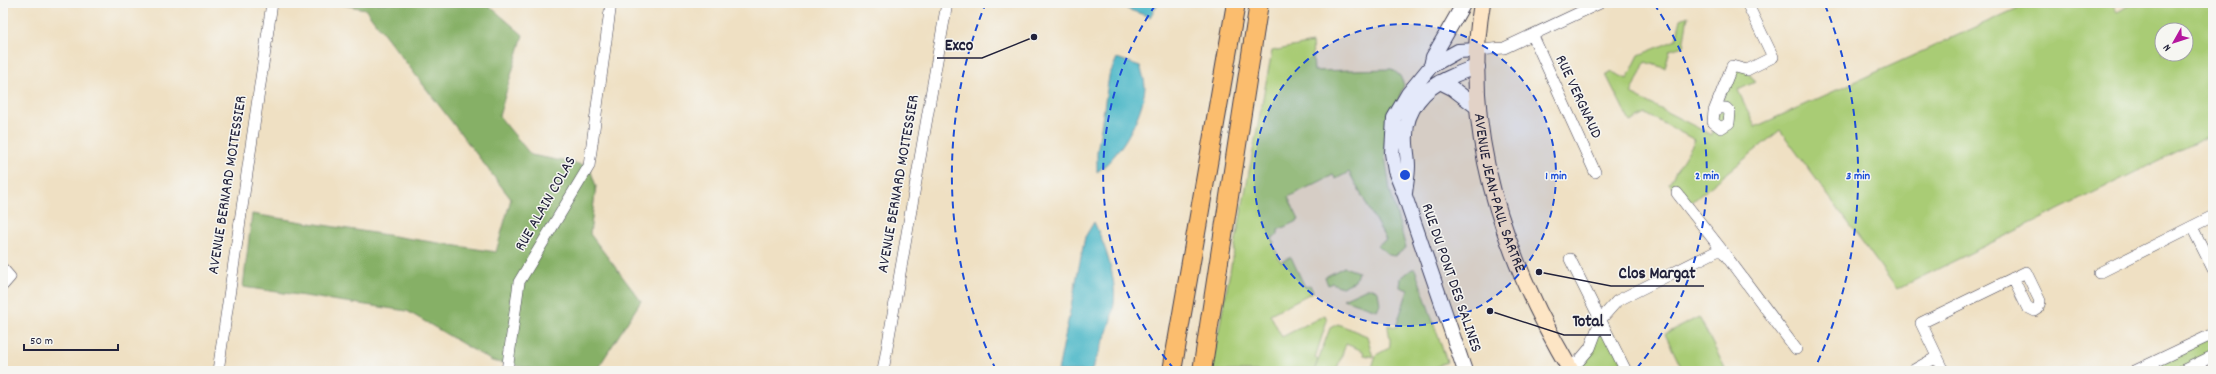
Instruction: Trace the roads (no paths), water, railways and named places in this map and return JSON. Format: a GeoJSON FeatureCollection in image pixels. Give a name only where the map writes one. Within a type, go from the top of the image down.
{"type":"FeatureCollection","features":[{"type":"Feature","properties":{"kind":"highway"},"geometry":{"type":"LineString","coordinates":[[1172,371],[1236,3]]}},
{"type":"Feature","properties":{"kind":"highway"},"geometry":{"type":"LineString","coordinates":[[1202,371],[1258,3]]}},
{"type":"Feature","properties":{"kind":"main road","name":"AVENUE JEAN-PAUL SARTRE"},"geometry":{"type":"LineString","coordinates":[[1482,3],[1478,50],[1478,108],[1488,172],[1509,246],[1570,369]]}},
{"type":"Feature","properties":{"kind":"street","name":"AVENUE BERNARD MOITESSIER"},"geometry":{"type":"LineString","coordinates":[[218,371],[272,3]]}},
{"type":"Feature","properties":{"kind":"street","name":"RUE ALAIN COLAS"},"geometry":{"type":"LineString","coordinates":[[507,371],[519,282],[589,166],[611,3]]}},
{"type":"Feature","properties":{"kind":"street","name":"AVENUE BERNARD MOITESSIER"},"geometry":{"type":"LineString","coordinates":[[883,371],[947,3]]}},
{"type":"Feature","properties":{"kind":"street","name":"RUE DU PONT DES SALINES"},"geometry":{"type":"LineString","coordinates":[[1464,3],[1433,57],[1431,66],[1414,105],[1407,127],[1408,166],[1405,196],[1465,371]]}},
{"type":"Feature","properties":{"kind":"street"},"geometry":{"type":"LineString","coordinates":[[1478,50],[1504,48],[1533,36],[1600,3]]}},
{"type":"Feature","properties":{"kind":"street"},"geometry":{"type":"LineString","coordinates":[[1714,111],[1732,66],[1747,70],[1773,57],[1747,3]]}},
{"type":"Feature","properties":{"kind":"street","name":"RUE VERGNAUD"},"geometry":{"type":"LineString","coordinates":[[1533,36],[1595,172]]}},
{"type":"Feature","properties":{"kind":"street","name":"RUE DU PONT DES SALINES"},"geometry":{"type":"LineString","coordinates":[[1431,66],[1458,51],[1478,50]]}},
{"type":"Feature","properties":{"kind":"street","name":"RUE DU PONT DES SALINES"},"geometry":{"type":"LineString","coordinates":[[1421,88],[1440,82],[1470,68],[1478,67]]}},
{"type":"Feature","properties":{"kind":"street"},"geometry":{"type":"LineString","coordinates":[[1440,82],[1452,88],[1478,108]]}},
{"type":"Feature","properties":{"kind":"street"},"geometry":{"type":"LineString","coordinates":[[1677,193],[1796,349]]}},
{"type":"Feature","properties":{"kind":"street"},"geometry":{"type":"LineString","coordinates":[[2099,273],[2213,216]]}},
{"type":"Feature","properties":{"kind":"street"},"geometry":{"type":"LineString","coordinates":[[2192,227],[2213,269]]}},
{"type":"Feature","properties":{"kind":"street"},"geometry":{"type":"LineString","coordinates":[[1570,369],[1590,348],[1601,319],[1617,301],[1721,249]]}},
{"type":"Feature","properties":{"kind":"street"},"geometry":{"type":"LineString","coordinates":[[1570,259],[1626,371]]}},
{"type":"Feature","properties":{"kind":"street"},"geometry":{"type":"LineString","coordinates":[[1944,371],[1920,323],[2012,278]]}},
{"type":"Feature","properties":{"kind":"street"},"geometry":{"type":"LineString","coordinates":[[2136,371],[2213,334]]}},
{"type":"Feature","properties":{"kind":"street"},"geometry":{"type":"LineString","coordinates":[[2182,371],[2213,356]]}},
{"type":"Feature","properties":{"kind":"street"},"geometry":{"type":"LineString","coordinates":[[1912,371],[1937,357]]}},
{"type":"Feature","properties":{"kind":"water"},"geometry":{"type":"Polygon","coordinates":[[[1123,3],[1158,3],[1150,17],[1127,9],[1123,3]]]}},
{"type":"Feature","properties":{"kind":"water"},"geometry":{"type":"Polygon","coordinates":[[[1117,58],[1140,66],[1145,87],[1140,110],[1129,134],[1114,156],[1097,172],[1097,153],[1109,76],[1117,58]]]}},
{"type":"Feature","properties":{"kind":"water"},"geometry":{"type":"Polygon","coordinates":[[[1094,222],[1106,251],[1112,273],[1114,283],[1113,313],[1105,338],[1091,371],[1058,371],[1085,237],[1094,222]]]}},
{"type":"Feature","properties":{"kind":"place","name":"Exco"},"geometry":{"type":"Point","coordinates":[1034,37]}},
{"type":"Feature","properties":{"kind":"place","name":"Clos Margat"},"geometry":{"type":"Point","coordinates":[1539,272]}},
{"type":"Feature","properties":{"kind":"place","name":"Total"},"geometry":{"type":"Point","coordinates":[1490,311]}}]}
